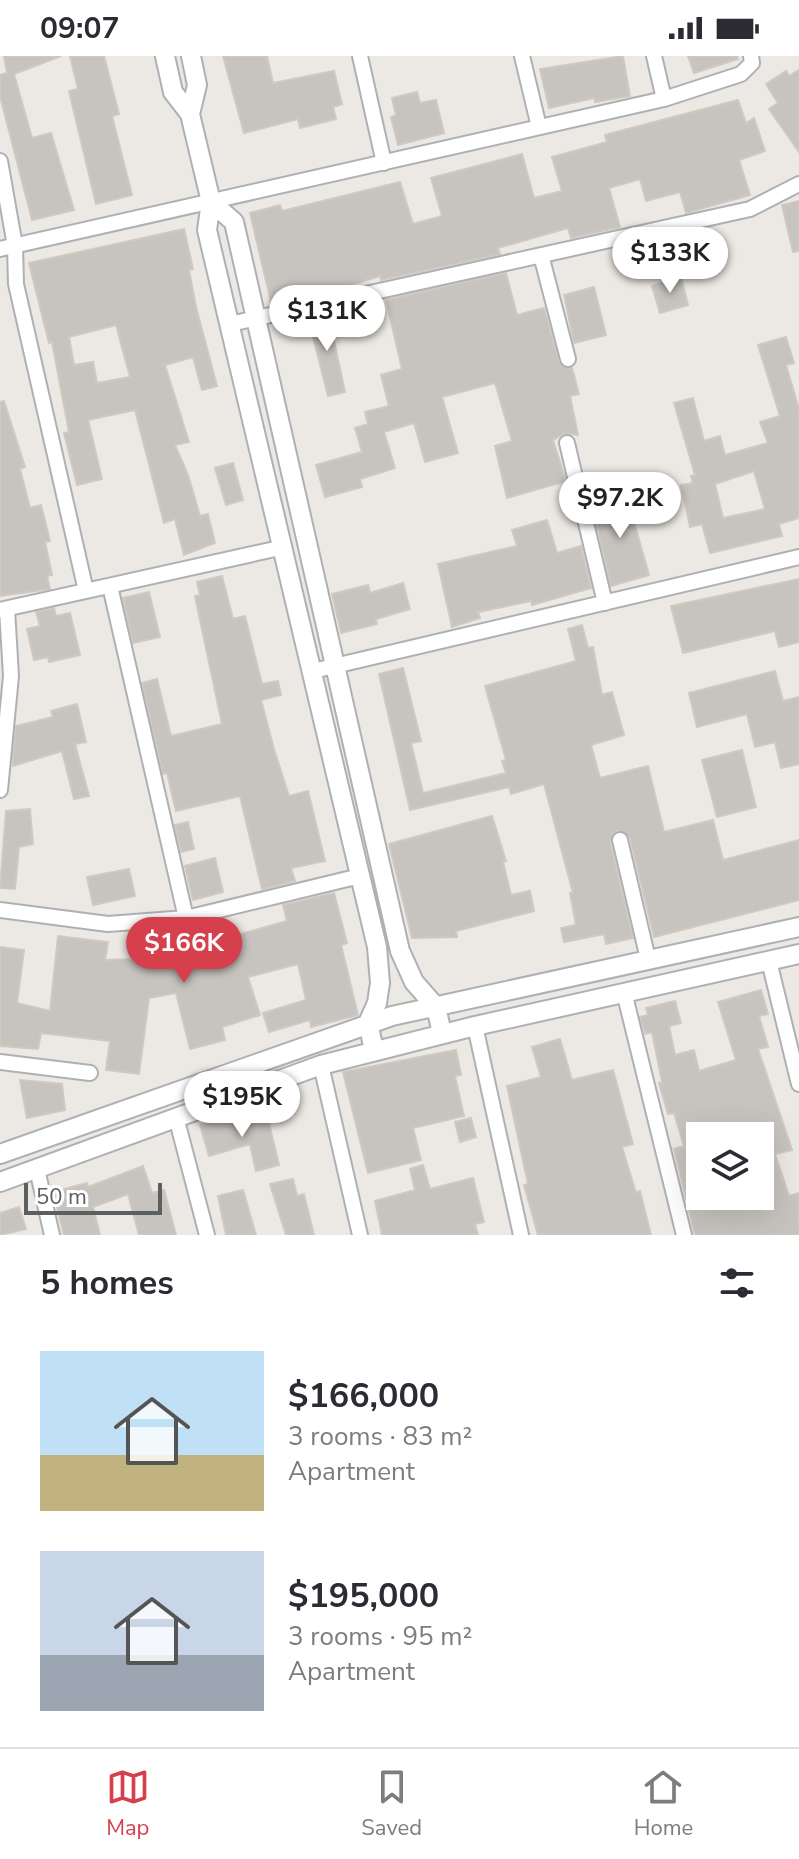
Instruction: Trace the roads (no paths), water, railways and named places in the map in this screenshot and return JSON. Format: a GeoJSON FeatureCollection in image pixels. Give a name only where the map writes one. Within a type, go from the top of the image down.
{"type":"FeatureCollection","features":[{"type":"Feature","properties":{"kind":"street"},"geometry":{"type":"LineString","coordinates":[[165,56],[173,92],[190,114],[211,202],[207,230],[377,947],[380,983],[377,1003],[368,1023],[374,1050]]}},
{"type":"Feature","properties":{"kind":"street"},"geometry":{"type":"LineString","coordinates":[[190,114],[197,85],[191,56]]}},
{"type":"Feature","properties":{"kind":"street"},"geometry":{"type":"LineString","coordinates":[[360,56],[384,163]]}},
{"type":"Feature","properties":{"kind":"street"},"geometry":{"type":"LineString","coordinates":[[522,56],[539,127]]}},
{"type":"Feature","properties":{"kind":"street"},"geometry":{"type":"LineString","coordinates":[[654,56],[664,99]]}},
{"type":"Feature","properties":{"kind":"street"},"geometry":{"type":"LineString","coordinates":[[7,247],[664,99],[741,74],[752,63],[751,56]]}},
{"type":"Feature","properties":{"kind":"street"},"geometry":{"type":"LineString","coordinates":[[0,161],[7,247],[86,591]]}},
{"type":"Feature","properties":{"kind":"street"},"geometry":{"type":"LineString","coordinates":[[230,324],[750,209],[799,184]]}},
{"type":"Feature","properties":{"kind":"street"},"geometry":{"type":"LineString","coordinates":[[211,202],[234,222],[400,951],[414,982],[436,1007],[442,1033]]}},
{"type":"Feature","properties":{"kind":"street"},"geometry":{"type":"LineString","coordinates":[[541,255],[568,359]]}},
{"type":"Feature","properties":{"kind":"street"},"geometry":{"type":"LineString","coordinates":[[567,443],[605,603]]}},
{"type":"Feature","properties":{"kind":"street"},"geometry":{"type":"LineString","coordinates":[[0,790],[11,676],[4,610],[284,547]]}},
{"type":"Feature","properties":{"kind":"street"},"geometry":{"type":"LineString","coordinates":[[313,671],[799,557]]}},
{"type":"Feature","properties":{"kind":"street"},"geometry":{"type":"LineString","coordinates":[[110,586],[186,918]]}},
{"type":"Feature","properties":{"kind":"street"},"geometry":{"type":"LineString","coordinates":[[620,840],[648,959]]}},
{"type":"Feature","properties":{"kind":"street"},"geometry":{"type":"LineString","coordinates":[[0,910],[108,924],[186,918],[360,876]]}},
{"type":"Feature","properties":{"kind":"street"},"geometry":{"type":"LineString","coordinates":[[0,1154],[368,1023],[799,927]]}},
{"type":"Feature","properties":{"kind":"street"},"geometry":{"type":"LineString","coordinates":[[0,1182],[321,1065],[442,1033],[799,954]]}},
{"type":"Feature","properties":{"kind":"street"},"geometry":{"type":"LineString","coordinates":[[769,961],[799,1084]]}},
{"type":"Feature","properties":{"kind":"street"},"geometry":{"type":"LineString","coordinates":[[624,992],[684,1235]]}},
{"type":"Feature","properties":{"kind":"street"},"geometry":{"type":"LineString","coordinates":[[475,1026],[521,1235]]}},
{"type":"Feature","properties":{"kind":"street"},"geometry":{"type":"LineString","coordinates":[[0,1062],[90,1073]]}},
{"type":"Feature","properties":{"kind":"street"},"geometry":{"type":"LineString","coordinates":[[321,1065],[360,1235]]}},
{"type":"Feature","properties":{"kind":"street"},"geometry":{"type":"LineString","coordinates":[[176,1117],[207,1235]]}},
{"type":"Feature","properties":{"kind":"street"},"geometry":{"type":"LineString","coordinates":[[37,1169],[52,1235]]}}]}
